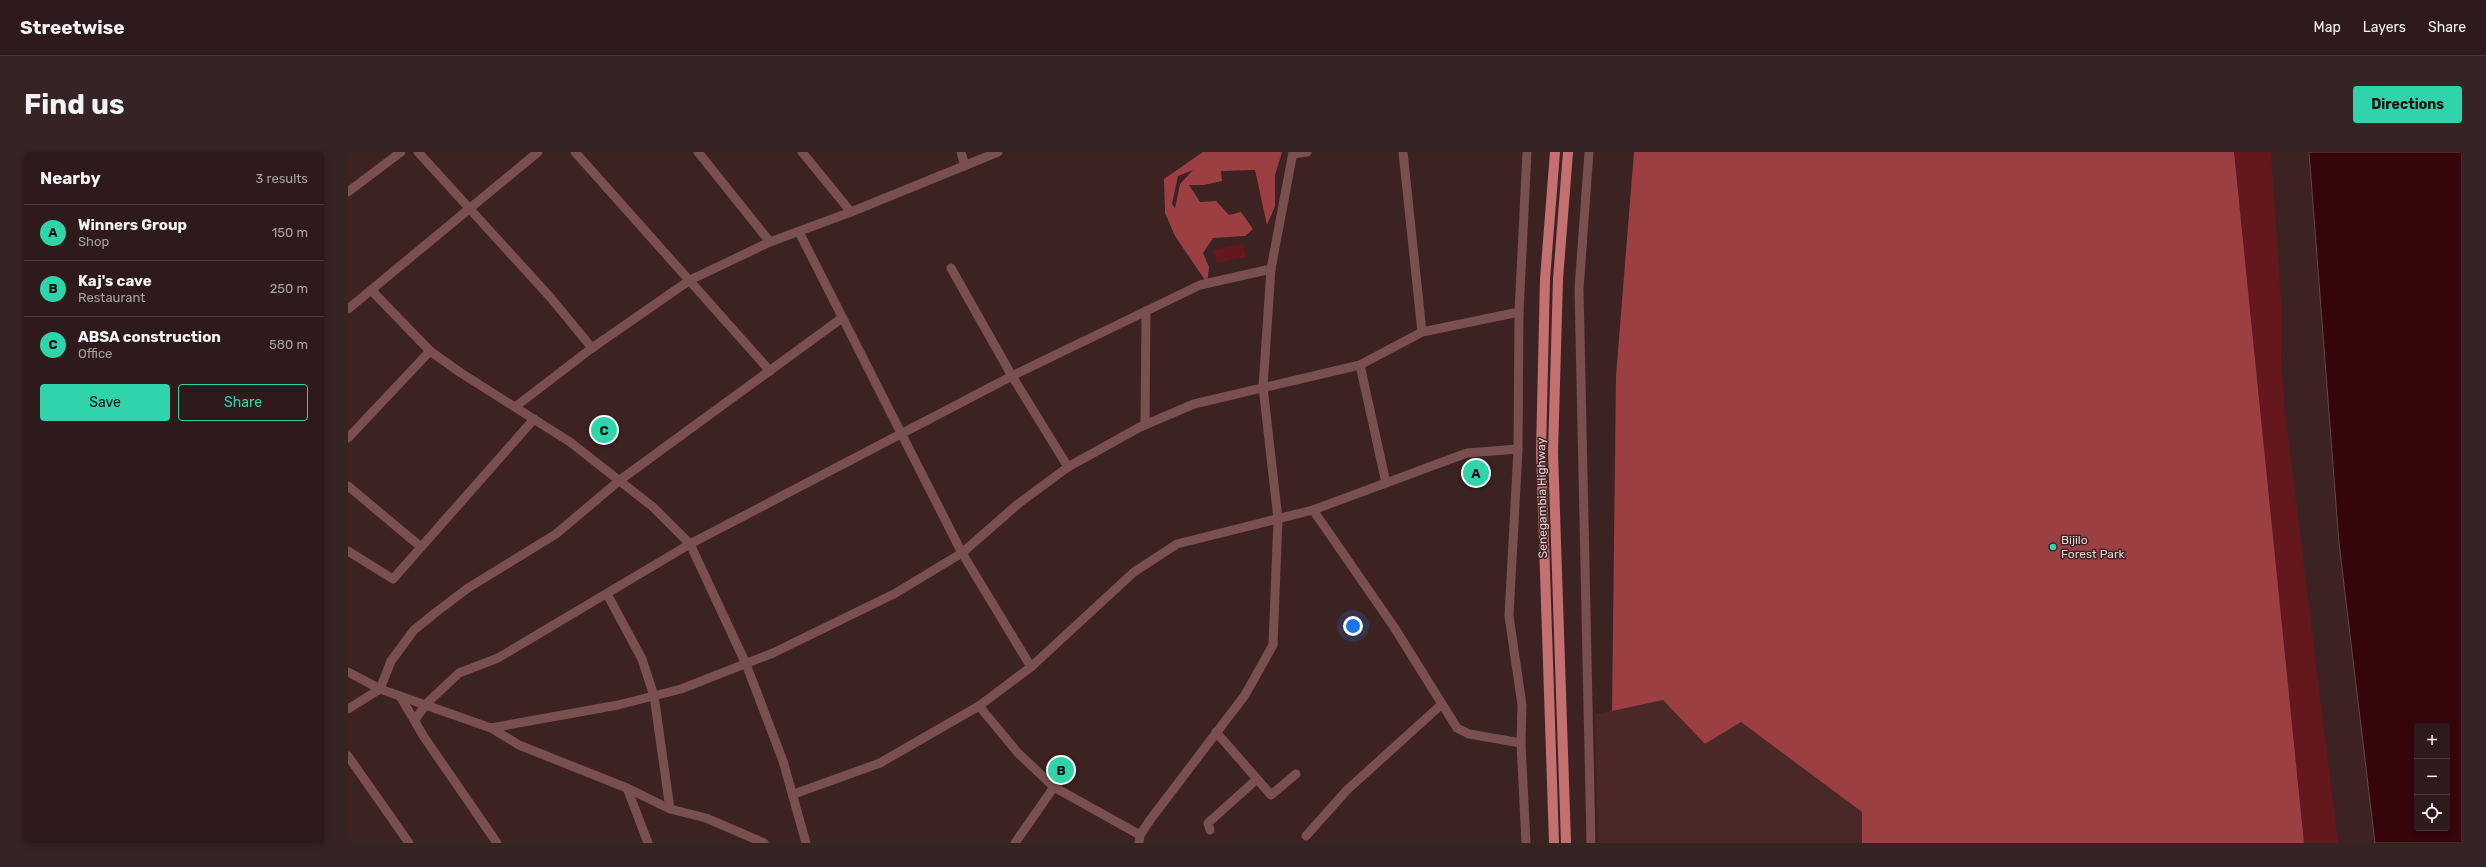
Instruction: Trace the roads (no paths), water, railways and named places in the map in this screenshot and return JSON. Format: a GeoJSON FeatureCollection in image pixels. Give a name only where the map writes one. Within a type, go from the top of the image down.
{"type":"FeatureCollection","features":[{"type":"Feature","properties":{"kind":"main road","name":"Senegambia Highway"},"geometry":{"type":"LineString","coordinates":[[1554,843],[1541,452],[1545,279],[1555,152]]}},
{"type":"Feature","properties":{"kind":"main road","name":"Senegambia Highway"},"geometry":{"type":"LineString","coordinates":[[1566,843],[1553,452],[1558,279],[1568,152]]}},
{"type":"Feature","properties":{"kind":"street"},"geometry":{"type":"LineString","coordinates":[[348,192],[401,152]]}},
{"type":"Feature","properties":{"kind":"street"},"geometry":{"type":"LineString","coordinates":[[418,152],[550,297],[592,348]]}},
{"type":"Feature","properties":{"kind":"street"},"geometry":{"type":"LineString","coordinates":[[348,309],[538,152]]}},
{"type":"Feature","properties":{"kind":"street"},"geometry":{"type":"LineString","coordinates":[[575,152],[770,371]]}},
{"type":"Feature","properties":{"kind":"street"},"geometry":{"type":"LineString","coordinates":[[698,152],[770,242]]}},
{"type":"Feature","properties":{"kind":"street"},"geometry":{"type":"LineString","coordinates":[[802,152],[851,212]]}},
{"type":"Feature","properties":{"kind":"street"},"geometry":{"type":"LineString","coordinates":[[961,152],[965,166]]}},
{"type":"Feature","properties":{"kind":"street"},"geometry":{"type":"LineString","coordinates":[[515,407],[592,348],[690,280],[770,242],[851,212],[998,152]]}},
{"type":"Feature","properties":{"kind":"street"},"geometry":{"type":"LineString","coordinates":[[979,706],[1018,753],[1054,787],[1140,839],[1216,732],[1245,695],[1273,645],[1278,519],[1263,387],[1271,269],[1292,153],[1307,152]]}},
{"type":"Feature","properties":{"kind":"street"},"geometry":{"type":"LineString","coordinates":[[1403,152],[1422,332]]}},
{"type":"Feature","properties":{"kind":"street"},"geometry":{"type":"LineString","coordinates":[[1526,843],[1521,743],[1522,706],[1509,616],[1518,449],[1519,312],[1527,152]]}},
{"type":"Feature","properties":{"kind":"street"},"geometry":{"type":"LineString","coordinates":[[1589,152],[1579,289],[1591,843]]}},
{"type":"Feature","properties":{"kind":"street"},"geometry":{"type":"LineString","coordinates":[[799,232],[962,553],[1031,667]]}},
{"type":"Feature","properties":{"kind":"street"},"geometry":{"type":"LineString","coordinates":[[951,268],[1012,376],[1068,467]]}},
{"type":"Feature","properties":{"kind":"street"},"geometry":{"type":"LineString","coordinates":[[414,720],[426,704],[459,673],[498,658],[690,544],[1012,376],[1200,285],[1271,269]]}},
{"type":"Feature","properties":{"kind":"street"},"geometry":{"type":"LineString","coordinates":[[372,290],[430,352],[570,442],[653,507],[690,544],[746,664],[794,794],[806,843]]}},
{"type":"Feature","properties":{"kind":"street"},"geometry":{"type":"LineString","coordinates":[[1145,425],[1146,311]]}},
{"type":"Feature","properties":{"kind":"street"},"geometry":{"type":"LineString","coordinates":[[492,728],[654,696],[681,689],[746,664],[894,594],[962,553],[1018,504],[1068,467],[1145,425],[1194,404],[1360,365],[1422,332],[1519,312]]}},
{"type":"Feature","properties":{"kind":"street"},"geometry":{"type":"LineString","coordinates":[[348,709],[380,689],[391,661],[414,630],[468,588],[556,534],[620,480],[842,318]]}},
{"type":"Feature","properties":{"kind":"street"},"geometry":{"type":"LineString","coordinates":[[348,438],[430,352]]}},
{"type":"Feature","properties":{"kind":"street"},"geometry":{"type":"LineString","coordinates":[[1360,365],[1386,483]]}},
{"type":"Feature","properties":{"kind":"street"},"geometry":{"type":"LineString","coordinates":[[348,551],[393,580],[534,419]]}},
{"type":"Feature","properties":{"kind":"street"},"geometry":{"type":"LineString","coordinates":[[794,794],[880,763],[979,706],[1031,667],[1134,572],[1178,544],[1314,510],[1467,453],[1518,449]]}},
{"type":"Feature","properties":{"kind":"street"},"geometry":{"type":"LineString","coordinates":[[348,486],[421,547]]}},
{"type":"Feature","properties":{"kind":"street"},"geometry":{"type":"LineString","coordinates":[[1314,510],[1394,627],[1457,728],[1469,734],[1521,743]]}},
{"type":"Feature","properties":{"kind":"street"},"geometry":{"type":"LineString","coordinates":[[607,594],[642,659],[654,696],[670,809]]}},
{"type":"Feature","properties":{"kind":"street"},"geometry":{"type":"LineString","coordinates":[[348,672],[380,689],[492,728],[519,745],[627,788],[670,809],[706,818],[764,843]]}},
{"type":"Feature","properties":{"kind":"street"},"geometry":{"type":"LineString","coordinates":[[400,696],[414,720],[494,842]]}},
{"type":"Feature","properties":{"kind":"street"},"geometry":{"type":"LineString","coordinates":[[1306,836],[1347,790],[1442,704]]}},
{"type":"Feature","properties":{"kind":"street"},"geometry":{"type":"LineString","coordinates":[[1216,732],[1271,795],[1296,774]]}},
{"type":"Feature","properties":{"kind":"street"},"geometry":{"type":"LineString","coordinates":[[348,756],[409,843]]}},
{"type":"Feature","properties":{"kind":"street"},"geometry":{"type":"LineString","coordinates":[[1210,830],[1208,824],[1257,779]]}},
{"type":"Feature","properties":{"kind":"street"},"geometry":{"type":"LineString","coordinates":[[1015,843],[1054,787]]}},
{"type":"Feature","properties":{"kind":"street"},"geometry":{"type":"LineString","coordinates":[[627,788],[648,843]]}},
{"type":"Feature","properties":{"kind":"place","name":"ABSA construction"},"geometry":{"type":"Point","coordinates":[604,430]}},
{"type":"Feature","properties":{"kind":"place","name":"Winners Group"},"geometry":{"type":"Point","coordinates":[1476,473]}},
{"type":"Feature","properties":{"kind":"place","name":"Bijilo Forest Park"},"geometry":{"type":"Point","coordinates":[2053,547]}},
{"type":"Feature","properties":{"kind":"place","name":"Kaj's cave"},"geometry":{"type":"Point","coordinates":[1061,770]}}]}
